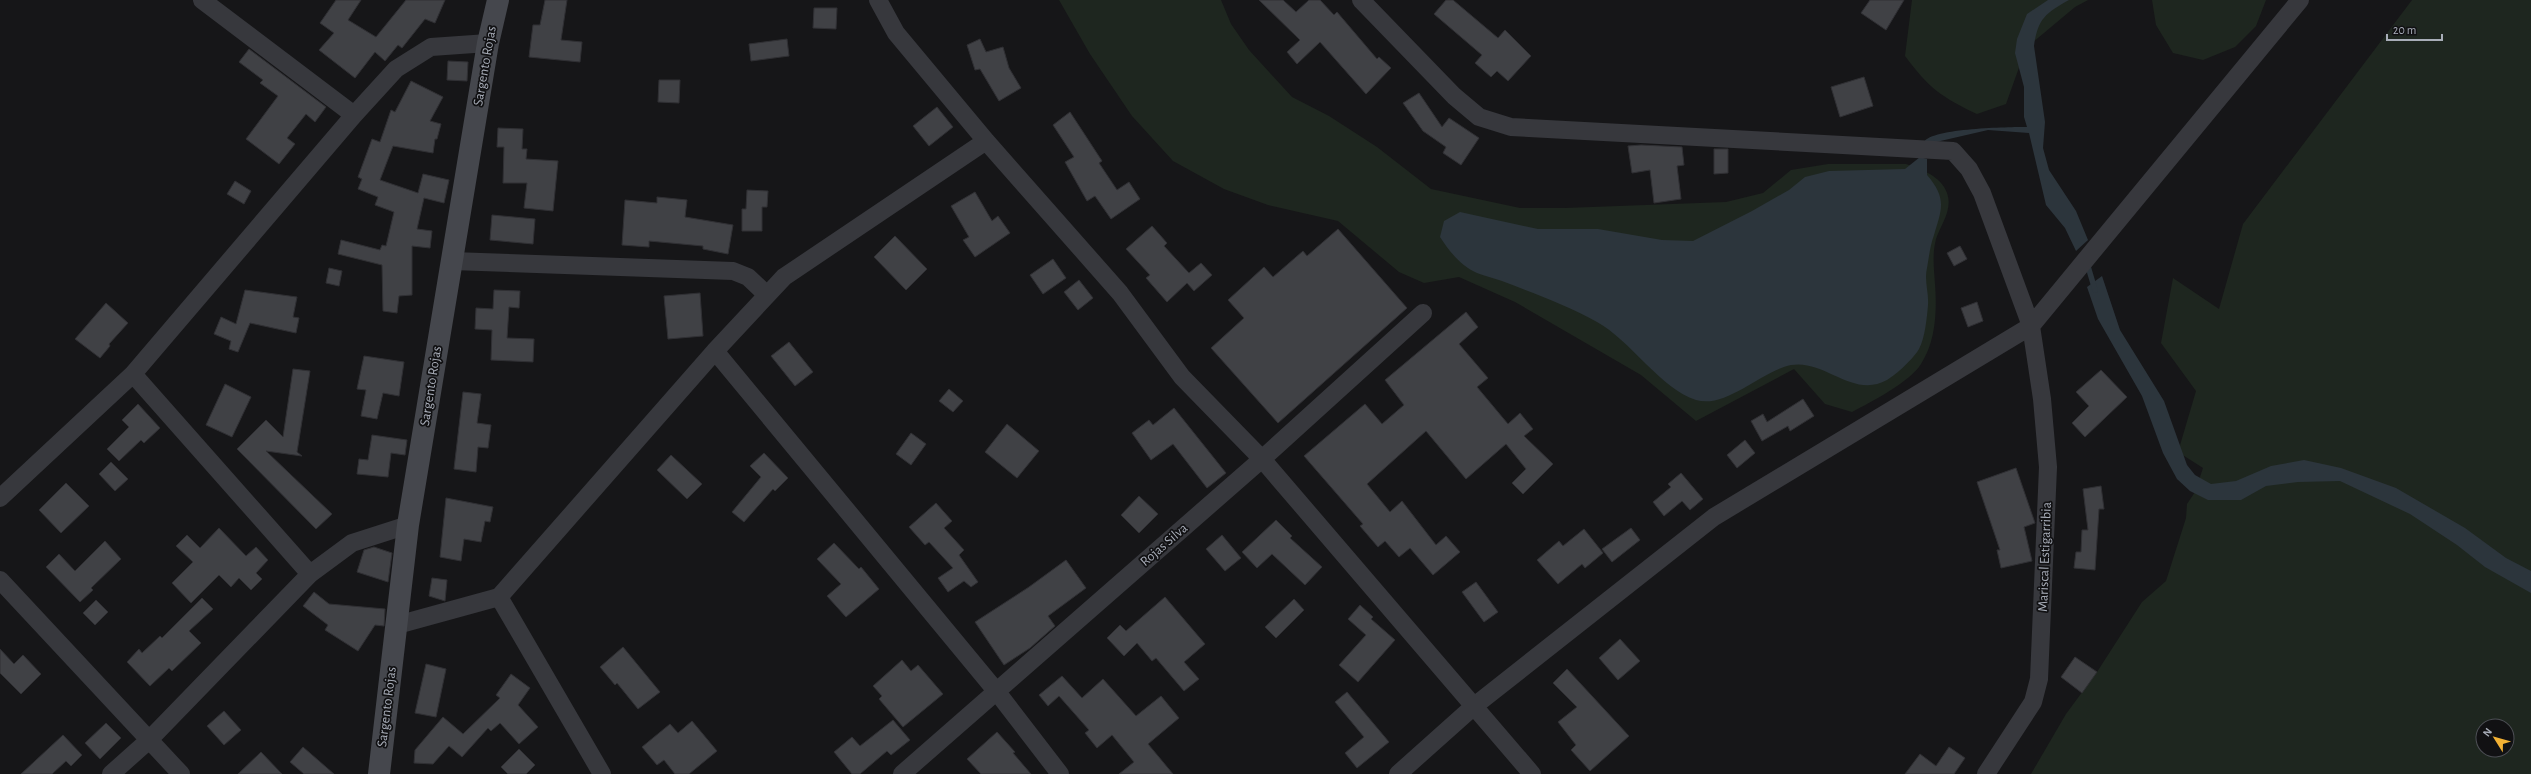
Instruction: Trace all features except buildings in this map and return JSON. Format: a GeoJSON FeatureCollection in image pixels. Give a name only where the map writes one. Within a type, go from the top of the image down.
{"type":"FeatureCollection","features":[{"type":"Feature","properties":{"kind":"street"},"geometry":{"type":"LineString","coordinates":[[202,0],[354,114]]}},
{"type":"Feature","properties":{"kind":"street","name":"Sargento Rojas"},"geometry":{"type":"LineString","coordinates":[[379,774],[408,525],[488,43],[498,0]]}},
{"type":"Feature","properties":{"kind":"street"},"geometry":{"type":"LineString","coordinates":[[878,0],[896,33],[986,141],[1120,293],[1182,377],[1262,459],[1532,774]]}},
{"type":"Feature","properties":{"kind":"street","name":"Mariscal Estigarribia"},"geometry":{"type":"LineString","coordinates":[[1361,0],[1454,96],[1479,117],[1511,127],[1953,151],[1969,169],[1982,193],[2031,326],[2042,399],[2048,467],[2039,679],[2033,702],[1986,774]]}},
{"type":"Feature","properties":{"kind":"street"},"geometry":{"type":"LineString","coordinates":[[1398,774],[1473,707],[1714,517],[2031,326],[2300,0]]}},
{"type":"Feature","properties":{"kind":"street"},"geometry":{"type":"LineString","coordinates":[[0,498],[133,374],[354,114],[396,69],[431,47],[488,43]]}},
{"type":"Feature","properties":{"kind":"street"},"geometry":{"type":"LineString","coordinates":[[397,626],[499,597],[715,351],[784,277],[817,253],[986,141]]}},
{"type":"Feature","properties":{"kind":"street"},"geometry":{"type":"LineString","coordinates":[[452,261],[732,271],[748,277],[767,295]]}},
{"type":"Feature","properties":{"kind":"street","name":"Rojas Silva"},"geometry":{"type":"LineString","coordinates":[[902,774],[1262,459],[1423,313]]}},
{"type":"Feature","properties":{"kind":"street"},"geometry":{"type":"LineString","coordinates":[[715,351],[997,692],[1060,774]]}},
{"type":"Feature","properties":{"kind":"street"},"geometry":{"type":"LineString","coordinates":[[133,374],[310,574]]}},
{"type":"Feature","properties":{"kind":"street"},"geometry":{"type":"LineString","coordinates":[[111,774],[148,741],[310,574],[352,543],[408,525]]}},
{"type":"Feature","properties":{"kind":"street"},"geometry":{"type":"LineString","coordinates":[[0,580],[148,741],[181,774]]}},
{"type":"Feature","properties":{"kind":"street"},"geometry":{"type":"LineString","coordinates":[[499,597],[602,774]]}},
{"type":"Feature","properties":{"kind":"shaded area"},"geometry":{"type":"Polygon","coordinates":[[[1059,0],[1221,0],[1231,24],[1249,50],[1292,97],[1329,116],[1377,147],[1431,189],[1520,208],[1565,208],[1726,202],[1763,193],[1791,170],[1828,164],[1906,164],[1918,168],[1930,174],[1940,182],[1947,193],[1949,205],[1946,217],[1936,239],[1934,251],[1936,294],[1935,315],[1933,335],[1926,355],[1916,371],[1908,378],[1890,391],[1852,412],[1825,404],[1794,369],[1696,421],[1641,375],[1515,302],[1459,277],[1424,283],[1399,272],[1338,221],[1268,205],[1224,189],[1173,161],[1132,116],[1090,54],[1059,0]]]}},
{"type":"Feature","properties":{"kind":"shaded area"},"geometry":{"type":"Polygon","coordinates":[[[1912,0],[2088,0],[2075,7],[2026,48],[2006,104],[1977,114],[1936,91],[1921,76],[1905,56],[1912,0]]]}},
{"type":"Feature","properties":{"kind":"shaded area"},"geometry":{"type":"Polygon","coordinates":[[[2048,0],[2069,0],[2044,17],[2038,29],[2034,46],[2045,122],[2043,148],[2049,170],[2076,211],[2088,240],[2076,251],[2065,228],[2046,205],[2029,133],[1988,130],[1936,142],[1924,142],[1930,137],[1955,131],[2027,127],[2024,117],[2024,87],[2015,53],[2017,39],[2027,14],[2048,0]]]}},
{"type":"Feature","properties":{"kind":"shaded area"},"geometry":{"type":"Polygon","coordinates":[[[2152,0],[2266,0],[2256,26],[2235,47],[2203,60],[2173,53],[2156,25],[2152,0]]]}},
{"type":"Feature","properties":{"kind":"shaded area"},"geometry":{"type":"Polygon","coordinates":[[[2412,0],[2531,0],[2531,774],[2031,774],[2066,714],[2097,672],[2142,602],[2166,581],[2186,518],[2187,504],[2195,492],[2203,468],[2178,452],[2196,391],[2161,343],[2173,278],[2219,309],[2243,224],[2412,0]]]}},
{"type":"Feature","properties":{"kind":"shaded area"},"geometry":{"type":"Polygon","coordinates":[[[1920,157],[1927,159],[1927,175],[1938,190],[1941,204],[1941,211],[1931,247],[1926,273],[1928,305],[1924,333],[1919,349],[1909,362],[1887,380],[1875,385],[1862,385],[1851,382],[1816,367],[1791,365],[1768,374],[1744,388],[1719,399],[1707,401],[1696,400],[1670,386],[1621,340],[1597,322],[1550,300],[1471,270],[1456,258],[1440,237],[1444,221],[1460,212],[1538,229],[1598,229],[1662,240],[1693,241],[1789,190],[1805,177],[1829,171],[1905,169],[1920,157]]]}},
{"type":"Feature","properties":{"kind":"shaded area"},"geometry":{"type":"Polygon","coordinates":[[[2102,276],[2120,330],[2164,401],[2187,465],[2195,475],[2211,484],[2236,481],[2271,466],[2304,460],[2341,468],[2396,488],[2465,528],[2506,558],[2531,571],[2531,593],[2485,567],[2457,545],[2410,514],[2340,481],[2298,482],[2266,486],[2241,500],[2208,500],[2190,491],[2177,479],[2163,453],[2142,396],[2098,319],[2087,287],[2102,276]]]}},
{"type":"Feature","properties":{"kind":"waterway"},"geometry":{"type":"LineString","coordinates":[[2087,263],[2095,290]]}}]}
